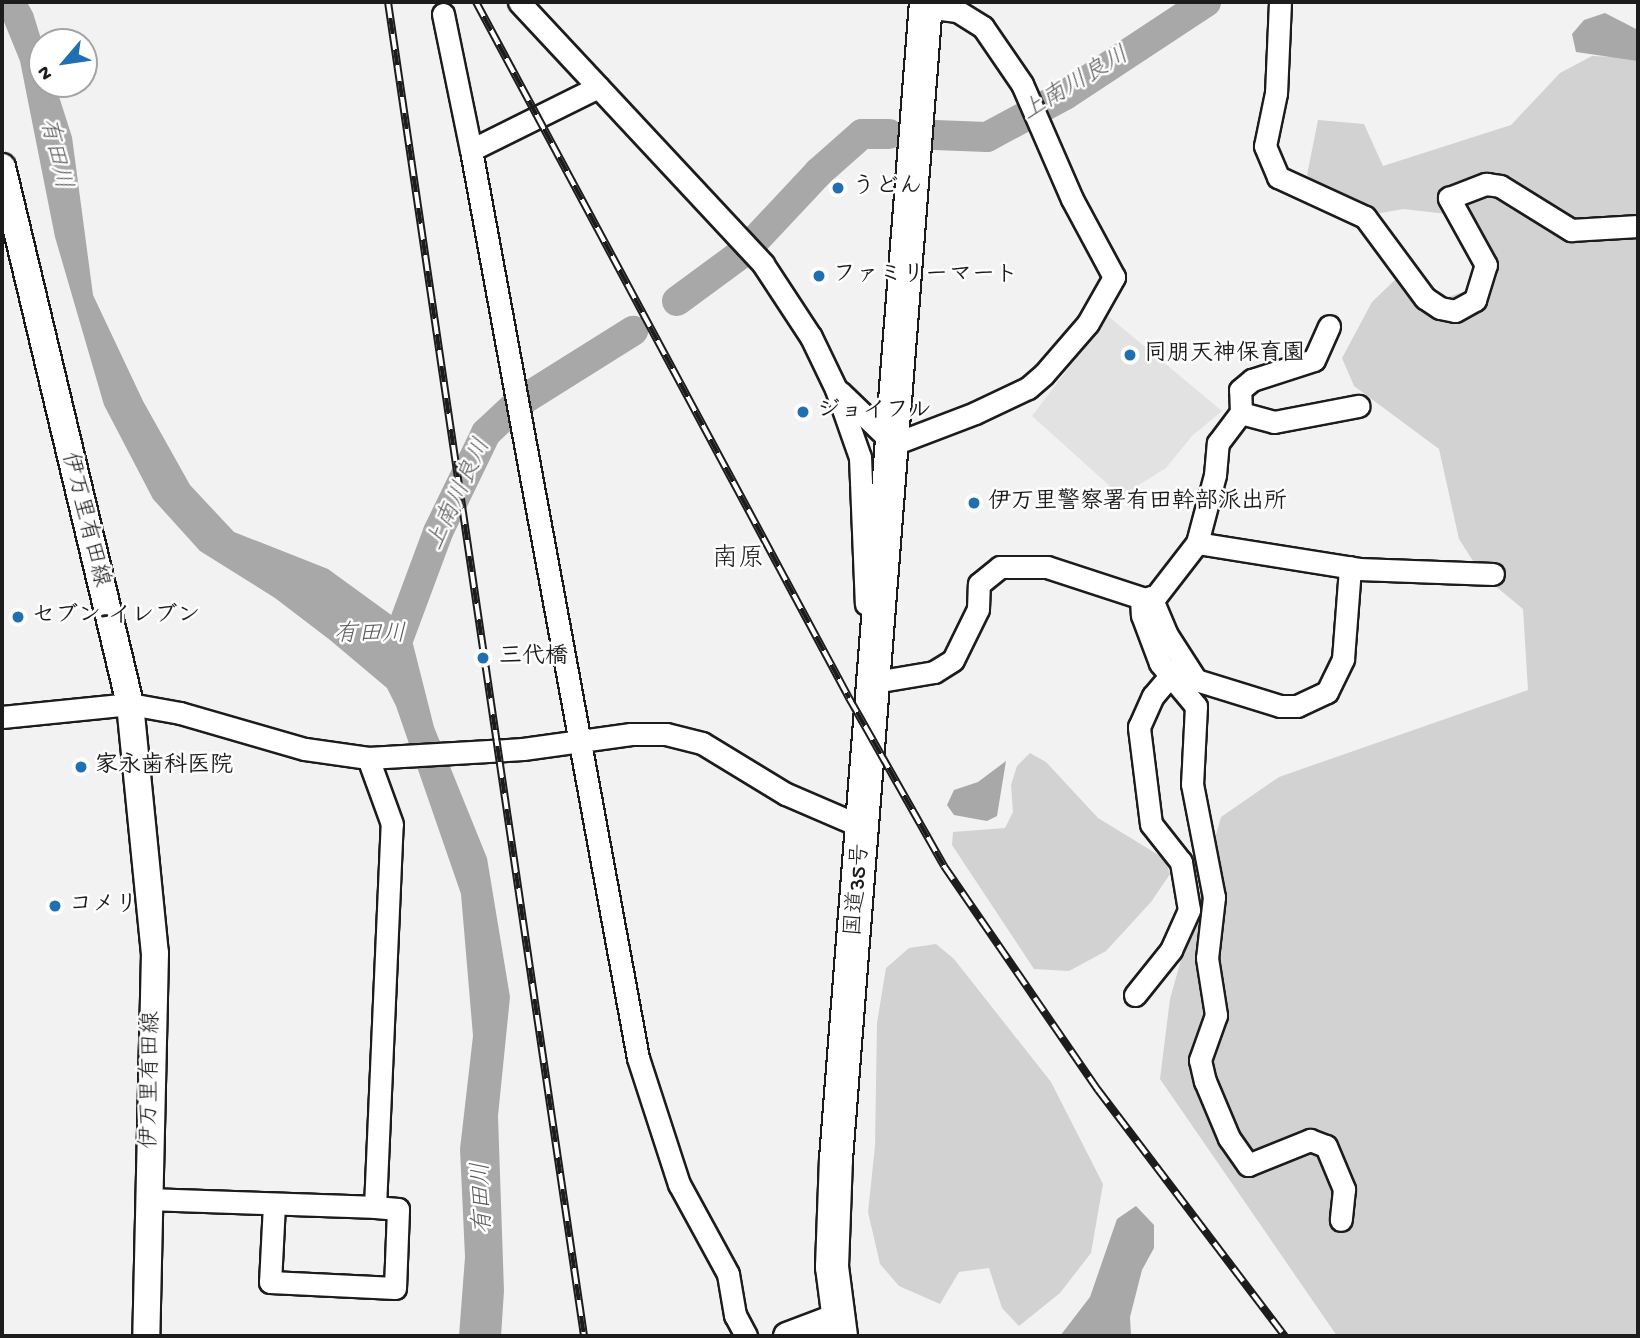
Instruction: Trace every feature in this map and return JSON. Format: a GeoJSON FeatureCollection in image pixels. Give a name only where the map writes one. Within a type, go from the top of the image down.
{"type":"FeatureCollection","features":[{"type":"Feature","properties":{"kind":"highway","name":"国道35号"},"geometry":{"type":"LineString","coordinates":[[839,1326],[832,1267],[836,1159],[894,444],[926,5]]}},
{"type":"Feature","properties":{"kind":"main road","name":"伊万里有田線"},"geometry":{"type":"LineString","coordinates":[[2,167],[9,235],[130,704],[155,953],[146,1336]]}},
{"type":"Feature","properties":{"kind":"main road"},"geometry":{"type":"LineString","coordinates":[[787,1336],[839,1326]]}},
{"type":"Feature","properties":{"kind":"street"},"geometry":{"type":"LineString","coordinates":[[519,2],[763,264],[811,337],[836,389],[860,457],[866,609],[877,643]]}},
{"type":"Feature","properties":{"kind":"street"},"geometry":{"type":"LineString","coordinates":[[1280,2],[1276,93],[1265,146],[1278,177],[1365,217],[1425,298],[1440,309],[1455,312],[1475,300],[1486,265],[1449,198],[1493,185],[1515,192],[1570,230],[1638,226]]}},
{"type":"Feature","properties":{"kind":"street"},"geometry":{"type":"LineString","coordinates":[[836,389],[894,444],[1028,388],[1088,323],[1114,277],[1110,265],[1072,199],[1022,84],[983,27],[957,11],[926,5]]}},
{"type":"Feature","properties":{"kind":"street"},"geometry":{"type":"LineString","coordinates":[[443,14],[515,378],[578,743],[628,1010],[652,1110],[679,1184],[728,1274],[735,1315],[746,1336]]}},
{"type":"Feature","properties":{"kind":"street"},"geometry":{"type":"LineString","coordinates":[[471,150],[598,87]]}},
{"type":"Feature","properties":{"kind":"street"},"geometry":{"type":"LineString","coordinates":[[1329,326],[1314,360],[1252,380],[1240,390],[1241,413],[1218,443],[1215,475],[1197,543],[1146,598],[1142,615],[1168,678],[1196,706],[1192,784],[1213,874],[1213,925],[1207,958],[1216,1015],[1200,1060],[1205,1081],[1229,1138],[1248,1165],[1310,1140],[1326,1146],[1345,1189],[1341,1220]]}},
{"type":"Feature","properties":{"kind":"street"},"geometry":{"type":"LineString","coordinates":[[1241,413],[1274,422],[1358,406]]}},
{"type":"Feature","properties":{"kind":"street"},"geometry":{"type":"LineString","coordinates":[[1197,543],[1350,567],[1493,574]]}},
{"type":"Feature","properties":{"kind":"street"},"geometry":{"type":"LineString","coordinates":[[875,682],[934,672],[953,660],[978,609],[979,584],[1000,567],[1047,567],[1146,598],[1196,680],[1280,706],[1297,706],[1327,692],[1343,659],[1350,567]]}},
{"type":"Feature","properties":{"kind":"street"},"geometry":{"type":"LineString","coordinates":[[1135,995],[1171,950],[1189,910],[1181,862],[1152,824],[1139,727],[1153,696],[1168,678]]}},
{"type":"Feature","properties":{"kind":"street"},"geometry":{"type":"LineString","coordinates":[[2,717],[130,704],[180,713],[305,749],[378,758],[666,734],[702,743],[786,794],[864,828]]}},
{"type":"Feature","properties":{"kind":"street"},"geometry":{"type":"LineString","coordinates":[[375,1207],[392,824],[378,758]]}},
{"type":"Feature","properties":{"kind":"street"},"geometry":{"type":"LineString","coordinates":[[149,1199],[375,1207],[398,1209],[395,1287],[270,1282],[274,1204]]}},
{"type":"Feature","properties":{"kind":"shaded area"},"geometry":{"type":"Polygon","coordinates":[[[1592,56],[1638,58],[1638,1336],[1337,1336],[1160,1079],[1170,999],[1221,817],[1279,777],[1528,690],[1523,609],[1482,575],[1459,539],[1439,449],[1354,386],[1342,358],[1372,302],[1399,276],[1442,299],[1469,290],[1477,275],[1471,258],[1447,214],[1403,209],[1354,218],[1307,175],[1318,120],[1364,124],[1383,166],[1511,125],[1560,73],[1592,56]]]}},
{"type":"Feature","properties":{"kind":"shaded area"},"geometry":{"type":"Polygon","coordinates":[[[1108,316],[1222,411],[1192,436],[1166,468],[1121,496],[1032,416],[1108,316]]]}},
{"type":"Feature","properties":{"kind":"shaded area"},"geometry":{"type":"Polygon","coordinates":[[[1030,753],[1046,762],[1098,818],[1165,859],[1170,874],[1151,902],[1106,951],[1069,971],[1034,969],[952,845],[953,832],[1005,828],[1013,812],[1011,785],[1017,766],[1030,753]]]}},
{"type":"Feature","properties":{"kind":"shaded area"},"geometry":{"type":"Polygon","coordinates":[[[936,944],[954,959],[1051,1082],[1103,1184],[1091,1253],[1060,1293],[1019,1326],[1002,1308],[989,1268],[959,1272],[940,1304],[899,1286],[880,1264],[868,1212],[875,1146],[877,1023],[886,968],[909,948],[936,944]]]}},
{"type":"Feature","properties":{"kind":"water","name":"有田川"},"geometry":{"type":"Polygon","coordinates":[[[2,2],[27,2],[33,13],[38,28],[28,28],[28,98],[59,98],[72,137],[93,295],[143,401],[190,485],[234,532],[328,569],[394,617],[413,644],[434,727],[487,858],[510,997],[498,1116],[504,1291],[501,1336],[459,1336],[465,1257],[460,1149],[473,1036],[461,894],[396,706],[387,688],[330,640],[275,598],[200,551],[153,499],[104,405],[55,237],[20,61],[2,17],[2,2]]]}},
{"type":"Feature","properties":{"kind":"water"},"geometry":{"type":"Polygon","coordinates":[[[1605,13],[1638,30],[1638,61],[1576,52],[1572,34],[1584,20],[1605,13]]]}},
{"type":"Feature","properties":{"kind":"water"},"geometry":{"type":"Polygon","coordinates":[[[1006,761],[997,816],[987,821],[954,815],[947,805],[954,790],[978,782],[1006,761]]]}},
{"type":"Feature","properties":{"kind":"water"},"geometry":{"type":"Polygon","coordinates":[[[1136,1206],[1154,1225],[1154,1248],[1142,1270],[1130,1317],[1131,1336],[1060,1336],[1090,1297],[1117,1219],[1136,1206]]]}},
{"type":"Feature","properties":{"kind":"waterway","name":"上南川良川"},"geometry":{"type":"LineString","coordinates":[[935,135],[987,137],[1065,95],[1206,2]]}},
{"type":"Feature","properties":{"kind":"waterway","name":"上南川良川"},"geometry":{"type":"LineString","coordinates":[[677,301],[745,251],[819,172],[862,134],[889,134]]}},
{"type":"Feature","properties":{"kind":"waterway","name":"上南川良川"},"geometry":{"type":"LineString","coordinates":[[389,664],[438,532],[486,433],[518,403],[633,331]]}},
{"type":"Feature","properties":{"kind":"railway"},"geometry":{"type":"LineString","coordinates":[[388,2],[584,1336]]}},
{"type":"Feature","properties":{"kind":"railway"},"geometry":{"type":"LineString","coordinates":[[476,2],[849,698],[944,866],[1098,1090],[1285,1336]]}},
{"type":"Feature","properties":{"kind":"place","name":"うどん"},"geometry":{"type":"Point","coordinates":[838,188]}},
{"type":"Feature","properties":{"kind":"place","name":"ファミリーマート"},"geometry":{"type":"Point","coordinates":[819,276]}},
{"type":"Feature","properties":{"kind":"place","name":"同朋天神保育園"},"geometry":{"type":"Point","coordinates":[1130,355]}},
{"type":"Feature","properties":{"kind":"place","name":"ジョイフル"},"geometry":{"type":"Point","coordinates":[803,412]}},
{"type":"Feature","properties":{"kind":"place","name":"伊万里警察署有田幹部派出所"},"geometry":{"type":"Point","coordinates":[974,503]}},
{"type":"Feature","properties":{"kind":"place","name":"セブン-イレブン"},"geometry":{"type":"Point","coordinates":[18,617]}},
{"type":"Feature","properties":{"kind":"place","name":"三代橋"},"geometry":{"type":"Point","coordinates":[483,658]}},
{"type":"Feature","properties":{"kind":"place","name":"家永歯科医院"},"geometry":{"type":"Point","coordinates":[81,767]}},
{"type":"Feature","properties":{"kind":"place","name":"コメリ"},"geometry":{"type":"Point","coordinates":[55,906]}},
{"type":"Feature","properties":{"kind":"district","name":"南原"},"geometry":{"type":"Point","coordinates":[738,561]}}]}
